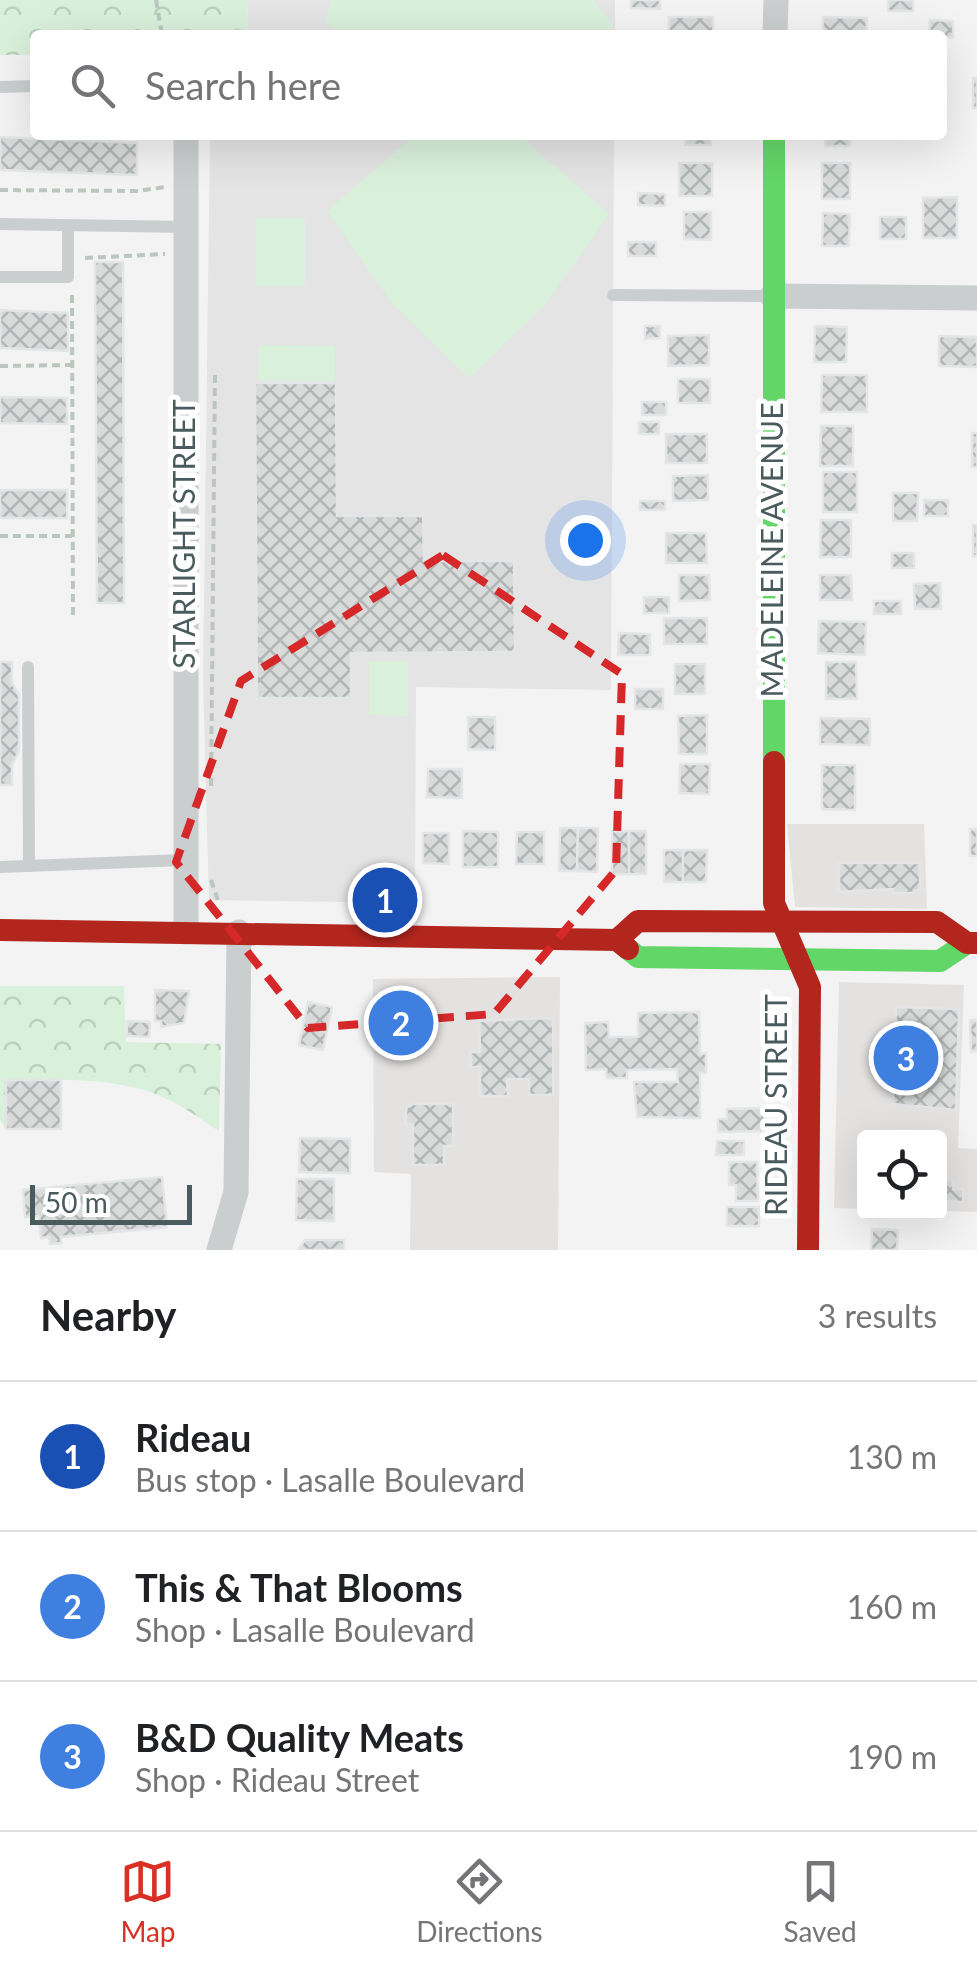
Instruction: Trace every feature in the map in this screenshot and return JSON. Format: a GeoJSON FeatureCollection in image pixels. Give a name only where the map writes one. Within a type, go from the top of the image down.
{"type":"FeatureCollection","features":[{"type":"Feature","properties":{"kind":"main road","name":"MADELEINE AVENUE"},"geometry":{"type":"LineString","coordinates":[[774,140],[774,903],[799,960]]}},
{"type":"Feature","properties":{"kind":"main road"},"geometry":{"type":"LineString","coordinates":[[0,930],[617,940],[638,957],[799,960],[940,961],[972,943],[937,922],[782,920],[638,920],[617,940]]}},
{"type":"Feature","properties":{"kind":"main road","name":"RIDEAU STREET"},"geometry":{"type":"LineString","coordinates":[[799,960],[810,988],[808,1250]]}},
{"type":"Feature","properties":{"kind":"street"},"geometry":{"type":"LineString","coordinates":[[775,30],[776,0]]}},
{"type":"Feature","properties":{"kind":"street","name":"STARLIGHT STREET"},"geometry":{"type":"LineString","coordinates":[[186,140],[186,932]]}},
{"type":"Feature","properties":{"kind":"street"},"geometry":{"type":"LineString","coordinates":[[772,296],[977,298]]}},
{"type":"Feature","properties":{"kind":"street"},"geometry":{"type":"LineString","coordinates":[[219,1250],[236,1192],[239,932]]}},
{"type":"Feature","properties":{"kind":"lane"},"geometry":{"type":"LineString","coordinates":[[0,86],[30,86]]}},
{"type":"Feature","properties":{"kind":"lane"},"geometry":{"type":"LineString","coordinates":[[0,224],[187,227]]}},
{"type":"Feature","properties":{"kind":"lane"},"geometry":{"type":"LineString","coordinates":[[0,277],[68,276],[68,226]]}},
{"type":"Feature","properties":{"kind":"lane"},"geometry":{"type":"LineString","coordinates":[[613,295],[772,296]]}},
{"type":"Feature","properties":{"kind":"lane"},"geometry":{"type":"LineString","coordinates":[[28,667],[28,866]]}},
{"type":"Feature","properties":{"kind":"lane"},"geometry":{"type":"LineString","coordinates":[[0,867],[184,860]]}},
{"type":"Feature","properties":{"kind":"path"},"geometry":{"type":"LineString","coordinates":[[156,0],[161,30]]}},
{"type":"Feature","properties":{"kind":"path"},"geometry":{"type":"LineString","coordinates":[[0,190],[138,191],[166,187]]}},
{"type":"Feature","properties":{"kind":"path"},"geometry":{"type":"LineString","coordinates":[[68,258],[165,254]]}},
{"type":"Feature","properties":{"kind":"path"},"geometry":{"type":"LineString","coordinates":[[68,276],[72,284],[73,365],[72,619]]}},
{"type":"Feature","properties":{"kind":"path"},"geometry":{"type":"LineString","coordinates":[[0,366],[73,365]]}},
{"type":"Feature","properties":{"kind":"path"},"geometry":{"type":"LineString","coordinates":[[211,804],[214,370]]}},
{"type":"Feature","properties":{"kind":"path"},"geometry":{"type":"LineString","coordinates":[[0,536],[72,536]]}},
{"type":"Feature","properties":{"kind":"path"},"geometry":{"type":"LineString","coordinates":[[211,864],[211,884],[219,904]]}},
{"type":"Feature","properties":{"kind":"highlighted area"},"geometry":{"type":"Polygon","coordinates":[[[443,555],[622,674],[616,870],[494,1014],[308,1028],[176,862],[241,681],[443,555]]]}},
{"type":"Feature","properties":{"kind":"shaded area"},"geometry":{"type":"Polygon","coordinates":[[[248,0],[615,0],[615,30],[247,30],[248,0]]]}},
{"type":"Feature","properties":{"kind":"shaded area"},"geometry":{"type":"Polygon","coordinates":[[[210,140],[614,140],[611,690],[416,687],[415,903],[209,900],[203,679],[210,140]]]}},
{"type":"Feature","properties":{"kind":"shaded area"},"geometry":{"type":"Polygon","coordinates":[[[787,824],[924,824],[927,909],[795,907],[787,824]]]}},
{"type":"Feature","properties":{"kind":"shaded area"},"geometry":{"type":"Polygon","coordinates":[[[560,977],[558,1250],[410,1250],[411,1174],[374,1172],[373,979],[560,977]]]}},
{"type":"Feature","properties":{"kind":"shaded area"},"geometry":{"type":"Polygon","coordinates":[[[839,982],[964,985],[958,1148],[977,1149],[977,1212],[947,1211],[947,1130],[857,1130],[857,1209],[834,1208],[839,982]]]}},
{"type":"Feature","properties":{"kind":"green space"},"geometry":{"type":"Polygon","coordinates":[[[0,0],[248,0],[247,30],[30,30],[30,55],[0,55],[0,0]]]}},
{"type":"Feature","properties":{"kind":"green space"},"geometry":{"type":"Polygon","coordinates":[[[331,0],[594,0],[614,27],[335,30],[326,21],[331,0]]]}},
{"type":"Feature","properties":{"kind":"green space"},"geometry":{"type":"Polygon","coordinates":[[[409,140],[525,140],[609,214],[545,305],[469,378],[392,303],[327,211],[409,140]]]}},
{"type":"Feature","properties":{"kind":"green space"},"geometry":{"type":"Polygon","coordinates":[[[256,218],[305,218],[305,286],[256,286],[256,218]]]}},
{"type":"Feature","properties":{"kind":"green space"},"geometry":{"type":"Polygon","coordinates":[[[259,345],[335,346],[335,381],[258,380],[259,345]]]}},
{"type":"Feature","properties":{"kind":"green space"},"geometry":{"type":"Polygon","coordinates":[[[369,661],[408,661],[408,716],[369,715],[369,661]]]}},
{"type":"Feature","properties":{"kind":"green space"},"geometry":{"type":"Polygon","coordinates":[[[0,986],[124,986],[126,1042],[221,1044],[219,1131],[179,1105],[146,1091],[66,1080],[7,1080],[6,1129],[0,1120],[0,986]]]}},
{"type":"Feature","properties":{"kind":"building"},"geometry":{"type":"Polygon","coordinates":[[[631,0],[660,0],[660,9],[631,8],[631,0]]]}},
{"type":"Feature","properties":{"kind":"building"},"geometry":{"type":"Polygon","coordinates":[[[888,0],[913,0],[913,11],[888,11],[888,0]]]}},
{"type":"Feature","properties":{"kind":"building"},"geometry":{"type":"Polygon","coordinates":[[[669,17],[713,17],[713,30],[669,30],[669,17]]]}},
{"type":"Feature","properties":{"kind":"building"},"geometry":{"type":"Polygon","coordinates":[[[823,17],[867,18],[866,30],[823,30],[823,17]]]}},
{"type":"Feature","properties":{"kind":"building"},"geometry":{"type":"Polygon","coordinates":[[[930,20],[953,21],[953,38],[947,37],[947,30],[929,30],[930,20]]]}},
{"type":"Feature","properties":{"kind":"building"},"geometry":{"type":"Polygon","coordinates":[[[973,78],[977,78],[977,108],[973,108],[973,78]]]}},
{"type":"Feature","properties":{"kind":"building"},"geometry":{"type":"Polygon","coordinates":[[[0,137],[137,143],[137,175],[0,170],[0,137]]]}},
{"type":"Feature","properties":{"kind":"building"},"geometry":{"type":"Polygon","coordinates":[[[686,140],[711,140],[711,145],[685,145],[686,140]]]}},
{"type":"Feature","properties":{"kind":"building"},"geometry":{"type":"Polygon","coordinates":[[[825,140],[850,140],[850,146],[825,146],[825,140]]]}},
{"type":"Feature","properties":{"kind":"building"},"geometry":{"type":"Polygon","coordinates":[[[679,163],[712,163],[712,196],[679,196],[679,163]]]}},
{"type":"Feature","properties":{"kind":"building"},"geometry":{"type":"Polygon","coordinates":[[[822,163],[850,163],[850,199],[822,199],[822,163]]]}},
{"type":"Feature","properties":{"kind":"building"},"geometry":{"type":"Polygon","coordinates":[[[638,193],[665,194],[665,206],[638,205],[638,193]]]}},
{"type":"Feature","properties":{"kind":"building"},"geometry":{"type":"Polygon","coordinates":[[[957,197],[957,238],[923,238],[923,198],[957,197]]]}},
{"type":"Feature","properties":{"kind":"building"},"geometry":{"type":"Polygon","coordinates":[[[684,212],[711,212],[711,240],[684,239],[684,212]]]}},
{"type":"Feature","properties":{"kind":"building"},"geometry":{"type":"Polygon","coordinates":[[[823,213],[850,214],[849,246],[822,246],[823,213]]]}},
{"type":"Feature","properties":{"kind":"building"},"geometry":{"type":"Polygon","coordinates":[[[880,217],[906,217],[906,239],[880,239],[880,217]]]}},
{"type":"Feature","properties":{"kind":"building"},"geometry":{"type":"Polygon","coordinates":[[[628,242],[656,242],[656,256],[628,256],[628,242]]]}},
{"type":"Feature","properties":{"kind":"building"},"geometry":{"type":"Polygon","coordinates":[[[95,262],[123,262],[124,603],[97,603],[95,262]]]}},
{"type":"Feature","properties":{"kind":"building"},"geometry":{"type":"Polygon","coordinates":[[[0,310],[68,313],[68,351],[0,348],[0,310]]]}},
{"type":"Feature","properties":{"kind":"building"},"geometry":{"type":"Polygon","coordinates":[[[645,326],[660,326],[660,338],[645,339],[645,326]]]}},
{"type":"Feature","properties":{"kind":"building"},"geometry":{"type":"Polygon","coordinates":[[[815,326],[847,327],[846,362],[814,362],[815,326]]]}},
{"type":"Feature","properties":{"kind":"building"},"geometry":{"type":"Polygon","coordinates":[[[709,335],[709,365],[668,366],[668,336],[709,335]]]}},
{"type":"Feature","properties":{"kind":"building"},"geometry":{"type":"Polygon","coordinates":[[[939,336],[977,337],[977,367],[939,366],[939,336]]]}},
{"type":"Feature","properties":{"kind":"building"},"geometry":{"type":"Polygon","coordinates":[[[822,375],[867,375],[867,412],[821,412],[822,375]]]}},
{"type":"Feature","properties":{"kind":"building"},"geometry":{"type":"Polygon","coordinates":[[[678,379],[710,379],[710,403],[678,403],[678,379]]]}},
{"type":"Feature","properties":{"kind":"building"},"geometry":{"type":"Polygon","coordinates":[[[255,383],[336,383],[337,516],[423,516],[424,561],[514,561],[515,652],[351,653],[351,698],[257,698],[255,383]]]}},
{"type":"Feature","properties":{"kind":"building"},"geometry":{"type":"Polygon","coordinates":[[[0,397],[67,398],[67,424],[0,423],[0,397]]]}},
{"type":"Feature","properties":{"kind":"building"},"geometry":{"type":"Polygon","coordinates":[[[642,402],[666,402],[666,415],[642,415],[642,402]]]}},
{"type":"Feature","properties":{"kind":"building"},"geometry":{"type":"Polygon","coordinates":[[[639,422],[659,422],[659,434],[639,434],[639,422]]]}},
{"type":"Feature","properties":{"kind":"building"},"geometry":{"type":"Polygon","coordinates":[[[821,426],[853,426],[853,466],[820,466],[821,426]]]}},
{"type":"Feature","properties":{"kind":"building"},"geometry":{"type":"Polygon","coordinates":[[[972,433],[977,433],[977,467],[972,467],[972,433]]]}},
{"type":"Feature","properties":{"kind":"building"},"geometry":{"type":"Polygon","coordinates":[[[666,434],[707,434],[707,463],[666,463],[666,434]]]}},
{"type":"Feature","properties":{"kind":"building"},"geometry":{"type":"Polygon","coordinates":[[[823,472],[857,472],[857,512],[823,512],[823,472]]]}},
{"type":"Feature","properties":{"kind":"building"},"geometry":{"type":"Polygon","coordinates":[[[708,475],[708,500],[673,501],[673,476],[708,475]]]}},
{"type":"Feature","properties":{"kind":"building"},"geometry":{"type":"Polygon","coordinates":[[[0,490],[67,490],[67,518],[0,518],[0,490]]]}},
{"type":"Feature","properties":{"kind":"building"},"geometry":{"type":"Polygon","coordinates":[[[893,493],[918,493],[917,521],[893,521],[893,493]]]}},
{"type":"Feature","properties":{"kind":"building"},"geometry":{"type":"Polygon","coordinates":[[[924,500],[948,500],[948,516],[924,516],[924,500]]]}},
{"type":"Feature","properties":{"kind":"building"},"geometry":{"type":"Polygon","coordinates":[[[640,501],[665,501],[665,510],[640,510],[640,501]]]}},
{"type":"Feature","properties":{"kind":"building"},"geometry":{"type":"Polygon","coordinates":[[[821,520],[851,520],[851,557],[820,557],[821,520]]]}},
{"type":"Feature","properties":{"kind":"building"},"geometry":{"type":"Polygon","coordinates":[[[973,525],[977,525],[977,556],[973,556],[973,525]]]}},
{"type":"Feature","properties":{"kind":"building"},"geometry":{"type":"Polygon","coordinates":[[[666,533],[706,533],[707,563],[666,563],[666,533]]]}},
{"type":"Feature","properties":{"kind":"building"},"geometry":{"type":"Polygon","coordinates":[[[892,553],[914,553],[914,568],[892,568],[892,553]]]}},
{"type":"Feature","properties":{"kind":"building"},"geometry":{"type":"Polygon","coordinates":[[[679,575],[709,575],[710,600],[679,601],[679,575]]]}},
{"type":"Feature","properties":{"kind":"building"},"geometry":{"type":"Polygon","coordinates":[[[820,575],[851,575],[852,600],[820,600],[820,575]]]}},
{"type":"Feature","properties":{"kind":"building"},"geometry":{"type":"Polygon","coordinates":[[[940,583],[941,609],[915,609],[914,584],[940,583]]]}},
{"type":"Feature","properties":{"kind":"building"},"geometry":{"type":"Polygon","coordinates":[[[644,597],[669,597],[669,613],[644,613],[644,597]]]}},
{"type":"Feature","properties":{"kind":"building"},"geometry":{"type":"Polygon","coordinates":[[[874,601],[901,601],[901,614],[874,614],[874,601]]]}},
{"type":"Feature","properties":{"kind":"building"},"geometry":{"type":"Polygon","coordinates":[[[664,618],[707,618],[707,644],[664,644],[664,618]]]}},
{"type":"Feature","properties":{"kind":"building"},"geometry":{"type":"Polygon","coordinates":[[[819,621],[866,622],[865,655],[818,653],[819,621]]]}},
{"type":"Feature","properties":{"kind":"building"},"geometry":{"type":"Polygon","coordinates":[[[619,633],[650,634],[650,655],[618,655],[619,633]]]}},
{"type":"Feature","properties":{"kind":"building"},"geometry":{"type":"Polygon","coordinates":[[[0,662],[12,662],[12,683],[19,695],[19,751],[12,765],[12,785],[0,785],[0,662]]]}},
{"type":"Feature","properties":{"kind":"building"},"geometry":{"type":"Polygon","coordinates":[[[826,662],[856,662],[857,699],[826,699],[826,662]]]}},
{"type":"Feature","properties":{"kind":"building"},"geometry":{"type":"Polygon","coordinates":[[[675,664],[705,664],[705,694],[675,694],[675,664]]]}},
{"type":"Feature","properties":{"kind":"building"},"geometry":{"type":"Polygon","coordinates":[[[635,689],[663,689],[663,709],[635,709],[635,689]]]}},
{"type":"Feature","properties":{"kind":"building"},"geometry":{"type":"Polygon","coordinates":[[[707,715],[707,754],[679,754],[678,716],[707,715]]]}},
{"type":"Feature","properties":{"kind":"building"},"geometry":{"type":"Polygon","coordinates":[[[468,717],[495,717],[495,750],[468,749],[468,717]]]}},
{"type":"Feature","properties":{"kind":"building"},"geometry":{"type":"Polygon","coordinates":[[[820,718],[870,719],[870,745],[820,744],[820,718]]]}},
{"type":"Feature","properties":{"kind":"building"},"geometry":{"type":"Polygon","coordinates":[[[680,764],[710,764],[709,794],[679,793],[680,764]]]}},
{"type":"Feature","properties":{"kind":"building"},"geometry":{"type":"Polygon","coordinates":[[[822,765],[855,765],[855,810],[822,809],[822,765]]]}},
{"type":"Feature","properties":{"kind":"building"},"geometry":{"type":"Polygon","coordinates":[[[428,769],[462,769],[462,798],[427,797],[428,769]]]}},
{"type":"Feature","properties":{"kind":"building"},"geometry":{"type":"Polygon","coordinates":[[[560,828],[578,828],[577,871],[559,871],[560,828]]]}},
{"type":"Feature","properties":{"kind":"building"},"geometry":{"type":"Polygon","coordinates":[[[578,828],[598,828],[597,872],[577,871],[578,828]]]}},
{"type":"Feature","properties":{"kind":"building"},"geometry":{"type":"Polygon","coordinates":[[[970,829],[977,829],[977,856],[970,856],[970,829]]]}},
{"type":"Feature","properties":{"kind":"building"},"geometry":{"type":"Polygon","coordinates":[[[463,831],[498,832],[498,867],[463,867],[463,831]]]}},
{"type":"Feature","properties":{"kind":"building"},"geometry":{"type":"Polygon","coordinates":[[[612,831],[629,831],[629,874],[612,874],[612,831]]]}},
{"type":"Feature","properties":{"kind":"building"},"geometry":{"type":"Polygon","coordinates":[[[629,831],[646,831],[646,874],[629,874],[629,831]]]}},
{"type":"Feature","properties":{"kind":"building"},"geometry":{"type":"Polygon","coordinates":[[[517,832],[544,832],[544,864],[516,864],[517,832]]]}},
{"type":"Feature","properties":{"kind":"building"},"geometry":{"type":"Polygon","coordinates":[[[423,833],[449,833],[449,864],[423,863],[423,833]]]}},
{"type":"Feature","properties":{"kind":"building"},"geometry":{"type":"Polygon","coordinates":[[[664,850],[683,850],[683,882],[664,882],[664,850]]]}},
{"type":"Feature","properties":{"kind":"building"},"geometry":{"type":"Polygon","coordinates":[[[683,850],[707,850],[706,882],[683,882],[683,850]]]}},
{"type":"Feature","properties":{"kind":"building"},"geometry":{"type":"Polygon","coordinates":[[[839,863],[920,863],[920,889],[912,893],[893,893],[893,889],[839,892],[839,863]]]}},
{"type":"Feature","properties":{"kind":"building"},"geometry":{"type":"Polygon","coordinates":[[[155,990],[189,991],[184,1023],[161,1027],[161,1021],[155,1021],[155,990]]]}},
{"type":"Feature","properties":{"kind":"building"},"geometry":{"type":"Polygon","coordinates":[[[387,999],[416,999],[416,1047],[387,1047],[387,999]]]}},
{"type":"Feature","properties":{"kind":"building"},"geometry":{"type":"Polygon","coordinates":[[[308,1002],[332,1007],[323,1050],[299,1045],[308,1002]]]}},
{"type":"Feature","properties":{"kind":"building"},"geometry":{"type":"Polygon","coordinates":[[[896,1007],[959,1009],[956,1110],[893,1104],[896,1007]]]}},
{"type":"Feature","properties":{"kind":"building"},"geometry":{"type":"Polygon","coordinates":[[[699,1012],[700,1054],[706,1053],[706,1073],[700,1073],[700,1118],[637,1117],[634,1082],[678,1082],[677,1069],[627,1070],[627,1078],[607,1078],[606,1069],[586,1070],[585,1023],[608,1022],[609,1037],[638,1037],[638,1013],[699,1012]]]}},
{"type":"Feature","properties":{"kind":"building"},"geometry":{"type":"Polygon","coordinates":[[[553,1018],[553,1095],[529,1095],[529,1079],[507,1079],[508,1096],[480,1096],[480,1067],[471,1067],[470,1052],[480,1052],[479,1021],[553,1018]]]}},
{"type":"Feature","properties":{"kind":"building"},"geometry":{"type":"Polygon","coordinates":[[[970,1020],[977,1020],[977,1051],[971,1052],[970,1020]]]}},
{"type":"Feature","properties":{"kind":"building"},"geometry":{"type":"Polygon","coordinates":[[[127,1021],[150,1022],[149,1037],[127,1036],[127,1021]]]}},
{"type":"Feature","properties":{"kind":"building"},"geometry":{"type":"Polygon","coordinates":[[[6,1080],[61,1080],[61,1129],[6,1129],[6,1080]]]}},
{"type":"Feature","properties":{"kind":"building"},"geometry":{"type":"Polygon","coordinates":[[[413,1104],[453,1104],[453,1146],[444,1146],[444,1165],[413,1165],[413,1124],[406,1124],[406,1108],[413,1104]]]}},
{"type":"Feature","properties":{"kind":"building"},"geometry":{"type":"Polygon","coordinates":[[[764,1108],[765,1131],[718,1132],[718,1119],[727,1119],[727,1109],[764,1108]]]}},
{"type":"Feature","properties":{"kind":"building"},"geometry":{"type":"Polygon","coordinates":[[[300,1138],[350,1139],[350,1173],[299,1172],[300,1138]]]}},
{"type":"Feature","properties":{"kind":"building"},"geometry":{"type":"Polygon","coordinates":[[[717,1141],[744,1141],[744,1155],[716,1155],[717,1141]]]}},
{"type":"Feature","properties":{"kind":"building"},"geometry":{"type":"Polygon","coordinates":[[[729,1162],[757,1162],[758,1201],[736,1201],[736,1185],[729,1185],[729,1162]]]}},
{"type":"Feature","properties":{"kind":"building"},"geometry":{"type":"Polygon","coordinates":[[[162,1177],[167,1227],[61,1237],[61,1243],[50,1244],[49,1237],[41,1238],[39,1216],[25,1217],[23,1190],[162,1177]]]}},
{"type":"Feature","properties":{"kind":"building"},"geometry":{"type":"Polygon","coordinates":[[[297,1179],[334,1179],[334,1221],[296,1220],[297,1179]]]}},
{"type":"Feature","properties":{"kind":"building"},"geometry":{"type":"Polygon","coordinates":[[[947,1180],[953,1180],[953,1189],[963,1189],[963,1202],[947,1201],[947,1180]]]}},
{"type":"Feature","properties":{"kind":"building"},"geometry":{"type":"Polygon","coordinates":[[[727,1207],[759,1207],[759,1226],[727,1226],[727,1207]]]}},
{"type":"Feature","properties":{"kind":"building"},"geometry":{"type":"Polygon","coordinates":[[[872,1229],[898,1230],[897,1250],[871,1250],[872,1229]]]}},
{"type":"Feature","properties":{"kind":"building"},"geometry":{"type":"Polygon","coordinates":[[[305,1240],[344,1240],[344,1250],[298,1250],[305,1240]]]}},
{"type":"Feature","properties":{"kind":"traffic: fast"},"geometry":{"type":"LineString","coordinates":[[774,140],[774,762]]}},
{"type":"Feature","properties":{"kind":"traffic: fast"},"geometry":{"type":"LineString","coordinates":[[628,949],[638,957],[940,961],[967,943]]}},
{"type":"Feature","properties":{"kind":"traffic: jam"},"geometry":{"type":"LineString","coordinates":[[774,762],[774,903],[810,987],[808,1250]]}},
{"type":"Feature","properties":{"kind":"traffic: jam"},"geometry":{"type":"LineString","coordinates":[[617,940],[638,921],[937,922],[967,943],[977,943]]}},
{"type":"Feature","properties":{"kind":"traffic: jam"},"geometry":{"type":"LineString","coordinates":[[0,930],[617,940],[628,949]]}},
{"type":"Feature","properties":{"kind":"place","name":"Rideau"},"geometry":{"type":"Point","coordinates":[385,900]}},
{"type":"Feature","properties":{"kind":"place","name":"This & That Blooms"},"geometry":{"type":"Point","coordinates":[401,1023]}},
{"type":"Feature","properties":{"kind":"place","name":"B&D Quality Meats"},"geometry":{"type":"Point","coordinates":[906,1058]}}]}
